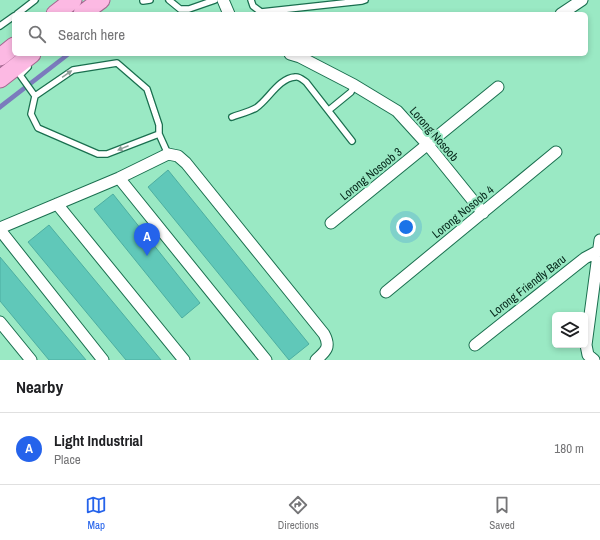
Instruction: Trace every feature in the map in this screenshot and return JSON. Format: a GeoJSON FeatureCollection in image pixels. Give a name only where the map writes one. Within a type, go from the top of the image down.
{"type":"FeatureCollection","features":[{"type":"Feature","properties":{"kind":"main road"},"geometry":{"type":"LineString","coordinates":[[58,12],[73,0]]}},
{"type":"Feature","properties":{"kind":"main road"},"geometry":{"type":"LineString","coordinates":[[85,12],[101,0]]}},
{"type":"Feature","properties":{"kind":"main road"},"geometry":{"type":"LineString","coordinates":[[0,57],[12,48]]}},
{"type":"Feature","properties":{"kind":"main road"},"geometry":{"type":"LineString","coordinates":[[1,78],[31,59]]}},
{"type":"Feature","properties":{"kind":"street"},"geometry":{"type":"LineString","coordinates":[[223,0],[228,12]]}},
{"type":"Feature","properties":{"kind":"street"},"geometry":{"type":"LineString","coordinates":[[565,7],[582,0]]}},
{"type":"Feature","properties":{"kind":"street","name":"Lorong Nosoob"},"geometry":{"type":"LineString","coordinates":[[297,56],[354,85],[397,111],[428,145],[483,213]]}},
{"type":"Feature","properties":{"kind":"street","name":"Lorong Nosoob 3"},"geometry":{"type":"LineString","coordinates":[[331,223],[498,87]]}},
{"type":"Feature","properties":{"kind":"street","name":"Lorong Nosoob 4"},"geometry":{"type":"LineString","coordinates":[[386,292],[556,152]]}},
{"type":"Feature","properties":{"kind":"street"},"geometry":{"type":"LineString","coordinates":[[104,360],[0,229],[119,178],[168,154],[178,156],[186,163],[324,334],[328,342],[326,350],[316,360]]}},
{"type":"Feature","properties":{"kind":"street"},"geometry":{"type":"LineString","coordinates":[[119,178],[266,360]]}},
{"type":"Feature","properties":{"kind":"street"},"geometry":{"type":"LineString","coordinates":[[57,204],[184,360]]}},
{"type":"Feature","properties":{"kind":"street"},"geometry":{"type":"LineString","coordinates":[[594,360],[588,355],[586,345],[600,247]]}},
{"type":"Feature","properties":{"kind":"street","name":"Lorong Friendly Baru"},"geometry":{"type":"LineString","coordinates":[[475,345],[600,247]]}},
{"type":"Feature","properties":{"kind":"street"},"geometry":{"type":"LineString","coordinates":[[0,322],[31,360]]}},
{"type":"Feature","properties":{"kind":"lane"},"geometry":{"type":"LineString","coordinates":[[20,12],[36,0]]}},
{"type":"Feature","properties":{"kind":"lane"},"geometry":{"type":"LineString","coordinates":[[143,2],[150,0]]}},
{"type":"Feature","properties":{"kind":"lane"},"geometry":{"type":"LineString","coordinates":[[169,0],[180,8],[189,9],[214,0]]}},
{"type":"Feature","properties":{"kind":"lane"},"geometry":{"type":"LineString","coordinates":[[251,0],[253,6],[261,12],[362,2],[365,0]]}},
{"type":"Feature","properties":{"kind":"lane"},"geometry":{"type":"LineString","coordinates":[[0,26],[12,17]]}},
{"type":"Feature","properties":{"kind":"lane"},"geometry":{"type":"LineString","coordinates":[[31,59],[20,75],[36,96]]}},
{"type":"Feature","properties":{"kind":"lane"},"geometry":{"type":"LineString","coordinates":[[159,134],[108,154],[98,154],[38,128],[31,114],[36,96],[73,70],[117,63],[146,89],[159,125],[159,134],[168,154]]}},
{"type":"Feature","properties":{"kind":"lane"},"geometry":{"type":"LineString","coordinates":[[232,117],[256,108],[278,87],[288,80],[296,77],[301,78],[306,82],[352,141]]}},
{"type":"Feature","properties":{"kind":"lane"},"geometry":{"type":"LineString","coordinates":[[329,110],[351,92],[354,85]]}},
{"type":"Feature","properties":{"kind":"water"},"geometry":{"type":"Polygon","coordinates":[[[62,56],[69,56],[0,110],[0,104],[62,56]]]}},
{"type":"Feature","properties":{"kind":"building"},"geometry":{"type":"Polygon","coordinates":[[[168,170],[309,344],[289,360],[148,187],[168,170]]]}},
{"type":"Feature","properties":{"kind":"building"},"geometry":{"type":"Polygon","coordinates":[[[113,194],[200,303],[182,318],[94,209],[113,194]]]}},
{"type":"Feature","properties":{"kind":"building"},"geometry":{"type":"Polygon","coordinates":[[[49,225],[161,360],[126,360],[28,242],[49,225]]]}},
{"type":"Feature","properties":{"kind":"building"},"geometry":{"type":"Polygon","coordinates":[[[0,257],[86,360],[49,360],[0,301],[0,257]]]}},
{"type":"Feature","properties":{"kind":"place","name":"Light Industrial"},"geometry":{"type":"Point","coordinates":[147,256]}}]}
